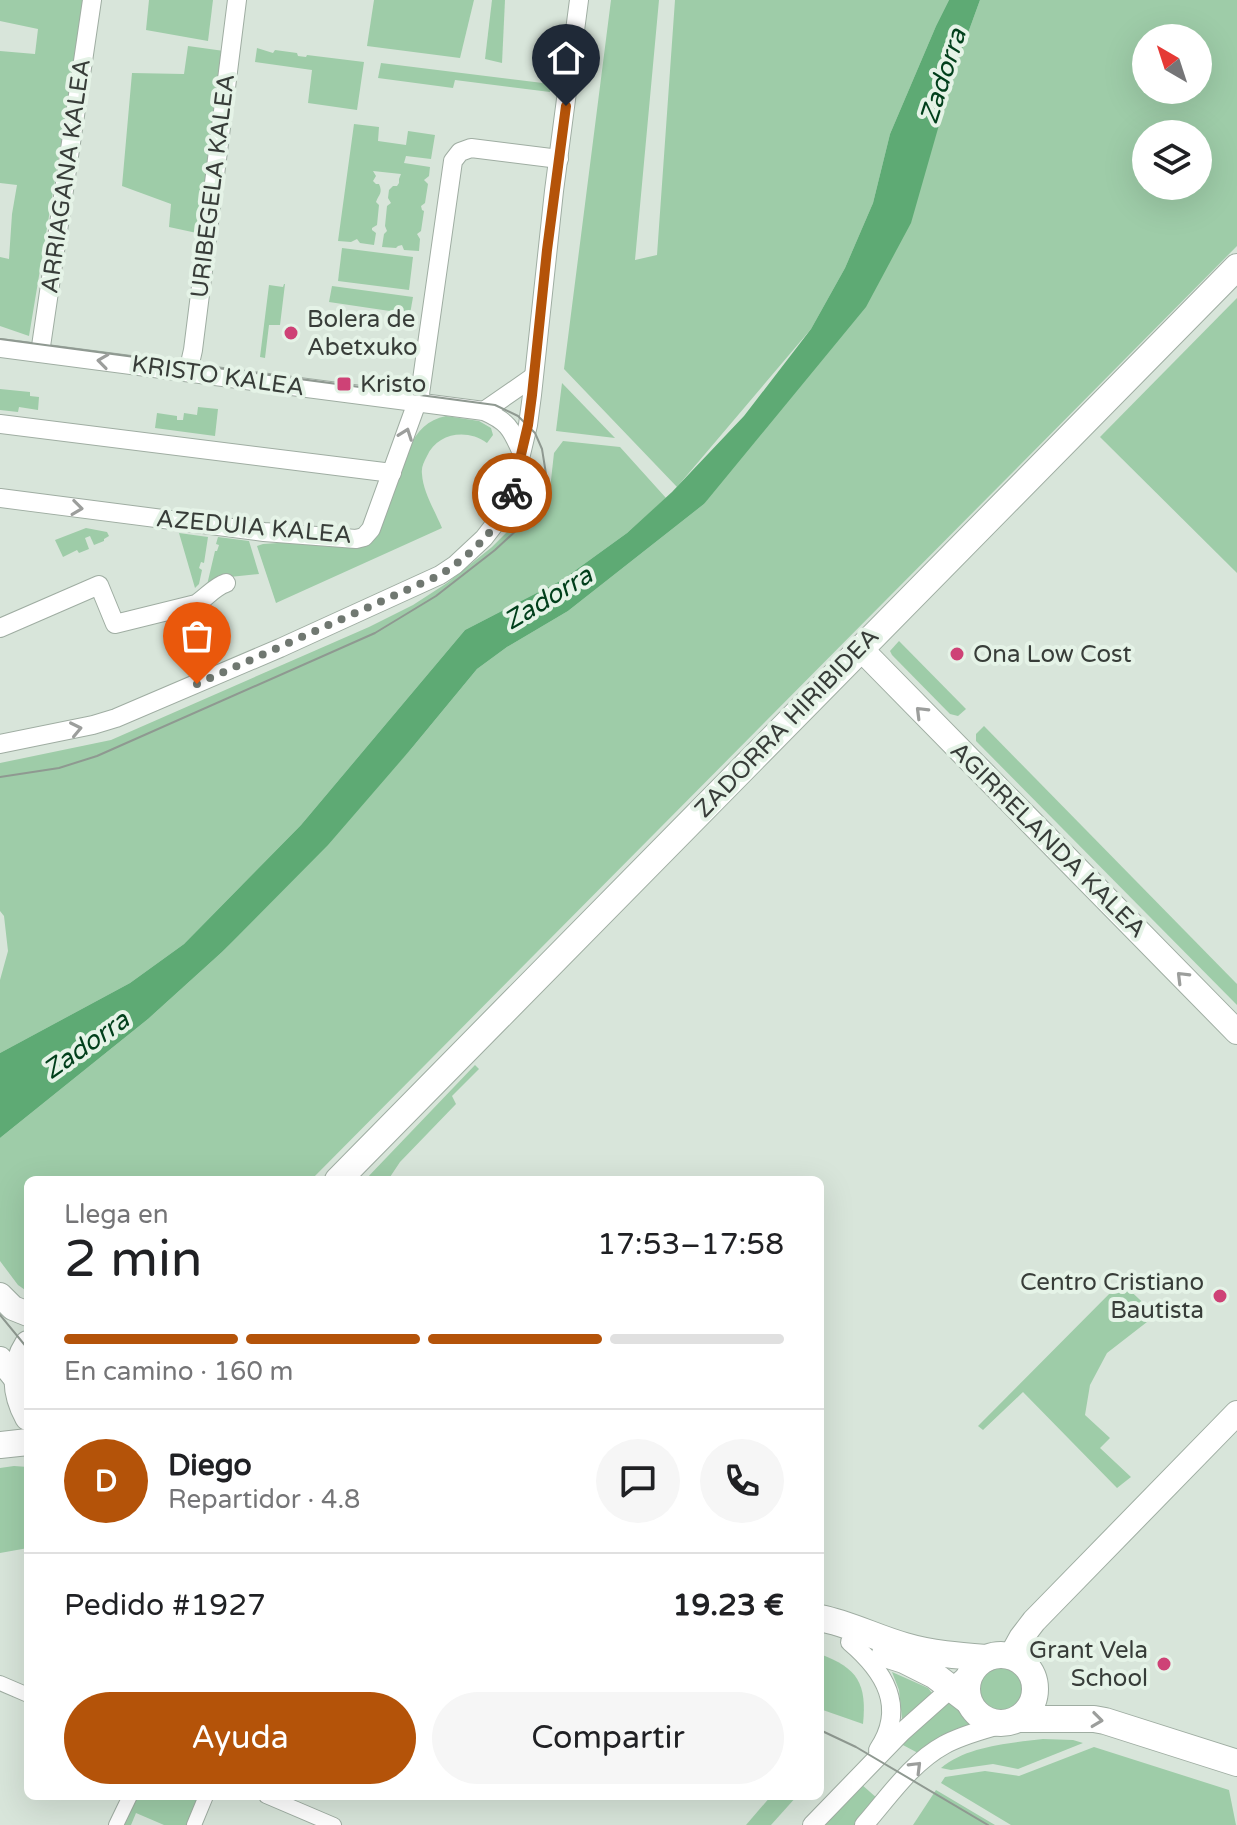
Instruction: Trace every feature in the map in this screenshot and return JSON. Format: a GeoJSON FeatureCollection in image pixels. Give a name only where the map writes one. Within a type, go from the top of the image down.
{"type":"FeatureCollection","features":[{"type":"Feature","properties":{"kind":"main road","name":"ZADORRA HIRIBIDEA"},"geometry":{"type":"LineString","coordinates":[[342,1176],[1237,267]]}},
{"type":"Feature","properties":{"kind":"main road"},"geometry":{"type":"LineString","coordinates":[[24,1351],[8,1381],[24,1410]]}},
{"type":"Feature","properties":{"kind":"main road"},"geometry":{"type":"LineString","coordinates":[[0,1445],[24,1442]]}},
{"type":"Feature","properties":{"kind":"main road"},"geometry":{"type":"LineString","coordinates":[[824,1619],[906,1646],[991,1661],[1021,1661],[1029,1669],[1036,1691],[1028,1711],[1011,1721]]}},
{"type":"Feature","properties":{"kind":"main road"},"geometry":{"type":"LineString","coordinates":[[824,1632],[904,1660],[934,1675],[959,1694],[973,1711],[991,1723],[1094,1719],[1237,1763]]}},
{"type":"Feature","properties":{"kind":"main road"},"geometry":{"type":"LineString","coordinates":[[959,1694],[966,1690],[968,1678],[991,1661]]}},
{"type":"Feature","properties":{"kind":"street","name":"ARRIAGANA KALEA"},"geometry":{"type":"LineString","coordinates":[[40,353],[92,0]]}},
{"type":"Feature","properties":{"kind":"street","name":"URIBEGELA KALEA"},"geometry":{"type":"LineString","coordinates":[[188,372],[237,0]]}},
{"type":"Feature","properties":{"kind":"street"},"geometry":{"type":"LineString","coordinates":[[0,744],[116,718],[440,575],[484,538],[509,501],[528,425],[579,0]]}},
{"type":"Feature","properties":{"kind":"street","name":"AZEDUIA KALEA"},"geometry":{"type":"LineString","coordinates":[[0,498],[264,532],[364,537],[371,529],[418,403],[453,161],[460,152],[471,148],[559,159]]}},
{"type":"Feature","properties":{"kind":"street","name":"KRISTO KALEA"},"geometry":{"type":"LineString","coordinates":[[0,348],[484,411]]}},
{"type":"Feature","properties":{"kind":"street"},"geometry":{"type":"LineString","coordinates":[[484,411],[533,377]]}},
{"type":"Feature","properties":{"kind":"street"},"geometry":{"type":"LineString","coordinates":[[484,411],[509,426],[520,454]]}},
{"type":"Feature","properties":{"kind":"street"},"geometry":{"type":"LineString","coordinates":[[0,424],[392,473]]}},
{"type":"Feature","properties":{"kind":"street"},"geometry":{"type":"LineString","coordinates":[[0,628],[99,585],[115,624],[196,604],[226,583]]}},
{"type":"Feature","properties":{"kind":"street","name":"AGIRRELANDA KALEA"},"geometry":{"type":"LineString","coordinates":[[860,648],[1237,1032]]}},
{"type":"Feature","properties":{"kind":"street"},"geometry":{"type":"LineString","coordinates":[[0,1295],[13,1308],[24,1312]]}},
{"type":"Feature","properties":{"kind":"street"},"geometry":{"type":"LineString","coordinates":[[991,1661],[1021,1638],[1237,1413]]}},
{"type":"Feature","properties":{"kind":"street"},"geometry":{"type":"LineString","coordinates":[[850,1642],[876,1667],[886,1683],[891,1702],[884,1739],[865,1768]]}},
{"type":"Feature","properties":{"kind":"street"},"geometry":{"type":"LineString","coordinates":[[0,1683],[24,1693]]}},
{"type":"Feature","properties":{"kind":"street"},"geometry":{"type":"LineString","coordinates":[[812,1825],[913,1721],[959,1694]]}},
{"type":"Feature","properties":{"kind":"street"},"geometry":{"type":"LineString","coordinates":[[864,1825],[914,1768],[934,1751],[960,1738],[1011,1721]]}},
{"type":"Feature","properties":{"kind":"street"},"geometry":{"type":"LineString","coordinates":[[116,1825],[128,1800]]}},
{"type":"Feature","properties":{"kind":"street"},"geometry":{"type":"LineString","coordinates":[[194,1825],[204,1800]]}},
{"type":"Feature","properties":{"kind":"street"},"geometry":{"type":"LineString","coordinates":[[275,1800],[334,1825]]}},
{"type":"Feature","properties":{"kind":"shaded area"},"geometry":{"type":"Polygon","coordinates":[[[0,0],[85,0],[29,336],[0,326],[0,257],[9,259],[17,185],[0,183],[0,51],[35,54],[38,29],[0,21],[0,0]]]}},
{"type":"Feature","properties":{"kind":"shaded area"},"geometry":{"type":"Polygon","coordinates":[[[149,0],[213,0],[208,41],[146,30],[149,0]]]}},
{"type":"Feature","properties":{"kind":"shaded area"},"geometry":{"type":"Polygon","coordinates":[[[374,0],[474,0],[460,58],[367,46],[374,0]]]}},
{"type":"Feature","properties":{"kind":"shaded area"},"geometry":{"type":"Polygon","coordinates":[[[492,0],[505,0],[502,63],[485,59],[492,0]]]}},
{"type":"Feature","properties":{"kind":"shaded area"},"geometry":{"type":"Polygon","coordinates":[[[611,0],[659,0],[635,260],[657,255],[675,0],[949,0],[890,134],[873,203],[845,268],[811,329],[677,487],[564,369],[611,0]]]}},
{"type":"Feature","properties":{"kind":"shaded area"},"geometry":{"type":"Polygon","coordinates":[[[980,0],[1237,0],[1237,246],[315,1176],[24,1176],[24,1289],[18,1285],[0,1261],[0,1138],[148,1019],[222,952],[411,749],[477,669],[507,647],[568,611],[704,504],[932,145],[980,0]]]}},
{"type":"Feature","properties":{"kind":"shaded area"},"geometry":{"type":"Polygon","coordinates":[[[188,46],[224,51],[206,235],[169,227],[171,204],[122,186],[132,73],[184,74],[188,46]]]}},
{"type":"Feature","properties":{"kind":"shaded area"},"geometry":{"type":"Polygon","coordinates":[[[257,48],[273,53],[275,50],[297,53],[298,56],[364,62],[357,110],[308,103],[312,70],[255,62],[257,48]]]}},
{"type":"Feature","properties":{"kind":"shaded area"},"geometry":{"type":"Polygon","coordinates":[[[381,63],[551,84],[550,92],[455,80],[453,88],[378,78],[381,63]]]}},
{"type":"Feature","properties":{"kind":"shaded area"},"geometry":{"type":"Polygon","coordinates":[[[354,124],[379,127],[378,141],[406,145],[408,131],[435,135],[431,159],[406,156],[404,163],[430,167],[429,176],[424,180],[428,184],[425,203],[421,206],[424,211],[421,231],[417,234],[419,251],[404,250],[402,245],[382,247],[387,231],[387,206],[391,203],[389,190],[397,186],[401,174],[373,171],[376,176],[373,181],[381,189],[376,202],[379,205],[377,225],[372,228],[376,233],[374,245],[360,243],[357,239],[338,241],[354,124]]]}},
{"type":"Feature","properties":{"kind":"shaded area"},"geometry":{"type":"Polygon","coordinates":[[[342,248],[413,257],[409,290],[338,281],[342,248]]]}},
{"type":"Feature","properties":{"kind":"shaded area"},"geometry":{"type":"Polygon","coordinates":[[[284,284],[280,325],[269,325],[265,358],[260,357],[269,285],[283,287],[284,284]]]}},
{"type":"Feature","properties":{"kind":"shaded area"},"geometry":{"type":"Polygon","coordinates":[[[332,286],[413,297],[410,314],[329,302],[332,286]]]}},
{"type":"Feature","properties":{"kind":"shaded area"},"geometry":{"type":"Polygon","coordinates":[[[1237,298],[1237,573],[1100,437],[1237,298]]]}},
{"type":"Feature","properties":{"kind":"shaded area"},"geometry":{"type":"Polygon","coordinates":[[[562,383],[615,438],[556,431],[562,383]]]}},
{"type":"Feature","properties":{"kind":"shaded area"},"geometry":{"type":"Polygon","coordinates":[[[0,389],[30,392],[30,396],[39,397],[38,410],[19,407],[18,412],[0,410],[0,389]]]}},
{"type":"Feature","properties":{"kind":"shaded area"},"geometry":{"type":"Polygon","coordinates":[[[198,407],[218,409],[215,436],[155,428],[157,413],[183,420],[184,413],[197,415],[198,407]]]}},
{"type":"Feature","properties":{"kind":"shaded area"},"geometry":{"type":"Polygon","coordinates":[[[446,416],[479,421],[491,428],[493,435],[487,443],[471,435],[453,435],[438,442],[427,456],[422,469],[423,481],[442,528],[276,603],[257,546],[307,541],[356,545],[387,510],[416,436],[434,420],[446,416]]]}},
{"type":"Feature","properties":{"kind":"shaded area"},"geometry":{"type":"Polygon","coordinates":[[[563,441],[620,447],[666,498],[627,533],[562,580],[465,630],[301,825],[184,944],[130,983],[0,1053],[0,980],[8,951],[4,916],[0,911],[0,763],[111,740],[413,605],[492,547],[521,514],[533,488],[539,487],[525,516],[533,521],[545,504],[554,453],[563,441]]]}},
{"type":"Feature","properties":{"kind":"shaded area"},"geometry":{"type":"Polygon","coordinates":[[[86,528],[107,532],[109,536],[94,545],[90,536],[85,538],[89,549],[79,553],[77,550],[63,557],[55,540],[86,528]]]}},
{"type":"Feature","properties":{"kind":"shaded area"},"geometry":{"type":"Polygon","coordinates":[[[179,533],[208,537],[204,563],[201,562],[199,568],[202,570],[199,584],[195,588],[179,533]]]}},
{"type":"Feature","properties":{"kind":"shaded area"},"geometry":{"type":"Polygon","coordinates":[[[218,537],[249,541],[259,574],[220,578],[207,585],[219,545],[216,544],[218,537]]]}},
{"type":"Feature","properties":{"kind":"shaded area"},"geometry":{"type":"Polygon","coordinates":[[[899,641],[966,709],[958,716],[950,714],[892,655],[890,651],[899,641]]]}},
{"type":"Feature","properties":{"kind":"shaded area"},"geometry":{"type":"Polygon","coordinates":[[[984,726],[1237,984],[1237,1005],[976,741],[976,734],[984,726]]]}},
{"type":"Feature","properties":{"kind":"shaded area"},"geometry":{"type":"Polygon","coordinates":[[[475,1065],[479,1069],[452,1096],[456,1104],[400,1162],[391,1176],[369,1176],[475,1065]]]}},
{"type":"Feature","properties":{"kind":"shaded area"},"geometry":{"type":"Polygon","coordinates":[[[1121,1282],[1156,1315],[1107,1353],[1090,1385],[1085,1415],[1110,1438],[1100,1448],[1131,1477],[1117,1488],[1023,1392],[983,1430],[978,1426],[1121,1282]]]}},
{"type":"Feature","properties":{"kind":"shaded area"},"geometry":{"type":"Polygon","coordinates":[[[24,1467],[24,1549],[0,1553],[0,1468],[24,1467]]]}},
{"type":"Feature","properties":{"kind":"shaded area"},"geometry":{"type":"Polygon","coordinates":[[[824,1656],[843,1665],[857,1679],[863,1698],[863,1724],[824,1710],[824,1656]]]}},
{"type":"Feature","properties":{"kind":"shaded area"},"geometry":{"type":"Polygon","coordinates":[[[1001,1666],[1017,1673],[1024,1689],[1017,1705],[1001,1712],[985,1705],[978,1689],[985,1673],[1001,1666]]]}},
{"type":"Feature","properties":{"kind":"shaded area"},"geometry":{"type":"Polygon","coordinates":[[[892,1672],[928,1688],[932,1693],[902,1719],[899,1690],[892,1672]]]}},
{"type":"Feature","properties":{"kind":"shaded area"},"geometry":{"type":"Polygon","coordinates":[[[944,1702],[951,1703],[972,1724],[937,1739],[918,1753],[901,1744],[944,1702]]]}},
{"type":"Feature","properties":{"kind":"shaded area"},"geometry":{"type":"Polygon","coordinates":[[[1043,1739],[1083,1743],[1018,1769],[993,1764],[951,1770],[941,1768],[976,1750],[1043,1739]]]}},
{"type":"Feature","properties":{"kind":"shaded area"},"geometry":{"type":"Polygon","coordinates":[[[1094,1747],[1229,1790],[1236,1825],[1011,1825],[941,1783],[945,1777],[985,1771],[1019,1776],[1094,1747]]]}},
{"type":"Feature","properties":{"kind":"shaded area"},"geometry":{"type":"Polygon","coordinates":[[[861,1784],[878,1799],[855,1825],[823,1825],[861,1784]]]}},
{"type":"Feature","properties":{"kind":"shaded area"},"geometry":{"type":"Polygon","coordinates":[[[936,1790],[995,1825],[913,1825],[936,1790]]]}},
{"type":"Feature","properties":{"kind":"shaded area"},"geometry":{"type":"Polygon","coordinates":[[[133,1800],[198,1800],[188,1825],[164,1825],[136,1813],[131,1825],[122,1825],[133,1800]]]}},
{"type":"Feature","properties":{"kind":"shaded area"},"geometry":{"type":"Polygon","coordinates":[[[768,1800],[793,1800],[771,1825],[746,1825],[768,1800]]]}},
{"type":"Feature","properties":{"kind":"water","name":"Zadorra"},"geometry":{"type":"Polygon","coordinates":[[[949,0],[980,0],[955,69],[911,223],[866,307],[704,504],[568,611],[507,647],[477,669],[328,845],[222,952],[148,1019],[0,1138],[0,1053],[130,983],[184,944],[301,825],[465,630],[562,580],[627,533],[672,492],[744,416],[811,329],[845,268],[873,203],[890,134],[949,0]]]}},
{"type":"Feature","properties":{"kind":"tram line"},"geometry":{"type":"LineString","coordinates":[[0,339],[495,405],[518,416],[535,433],[542,449],[546,474],[541,496],[520,527],[436,596],[375,633],[97,756],[59,768],[0,777]]}},
{"type":"Feature","properties":{"kind":"tram line"},"geometry":{"type":"LineString","coordinates":[[0,1315],[24,1344]]}},
{"type":"Feature","properties":{"kind":"tram line"},"geometry":{"type":"LineString","coordinates":[[824,1732],[856,1747],[988,1825]]}},
{"type":"Feature","properties":{"kind":"way so far"},"geometry":{"type":"LineString","coordinates":[[197,684],[440,575],[484,538],[501,516],[512,493]]}},
{"type":"Feature","properties":{"kind":"place","name":"Bolera de Abetxuko"},"geometry":{"type":"Point","coordinates":[291,333]}},
{"type":"Feature","properties":{"kind":"place","name":"Kristo"},"geometry":{"type":"Point","coordinates":[344,384]}},
{"type":"Feature","properties":{"kind":"place","name":"Ona Low Cost"},"geometry":{"type":"Point","coordinates":[957,654]}},
{"type":"Feature","properties":{"kind":"place","name":"Centro Cristiano Bautista"},"geometry":{"type":"Point","coordinates":[1220,1296]}},
{"type":"Feature","properties":{"kind":"place","name":"Grant Vela School"},"geometry":{"type":"Point","coordinates":[1164,1664]}},
{"type":"Feature","properties":{"kind":"route"},"geometry":{"type":"LineString","coordinates":[[512,493],[528,425],[566,106]]}}]}
